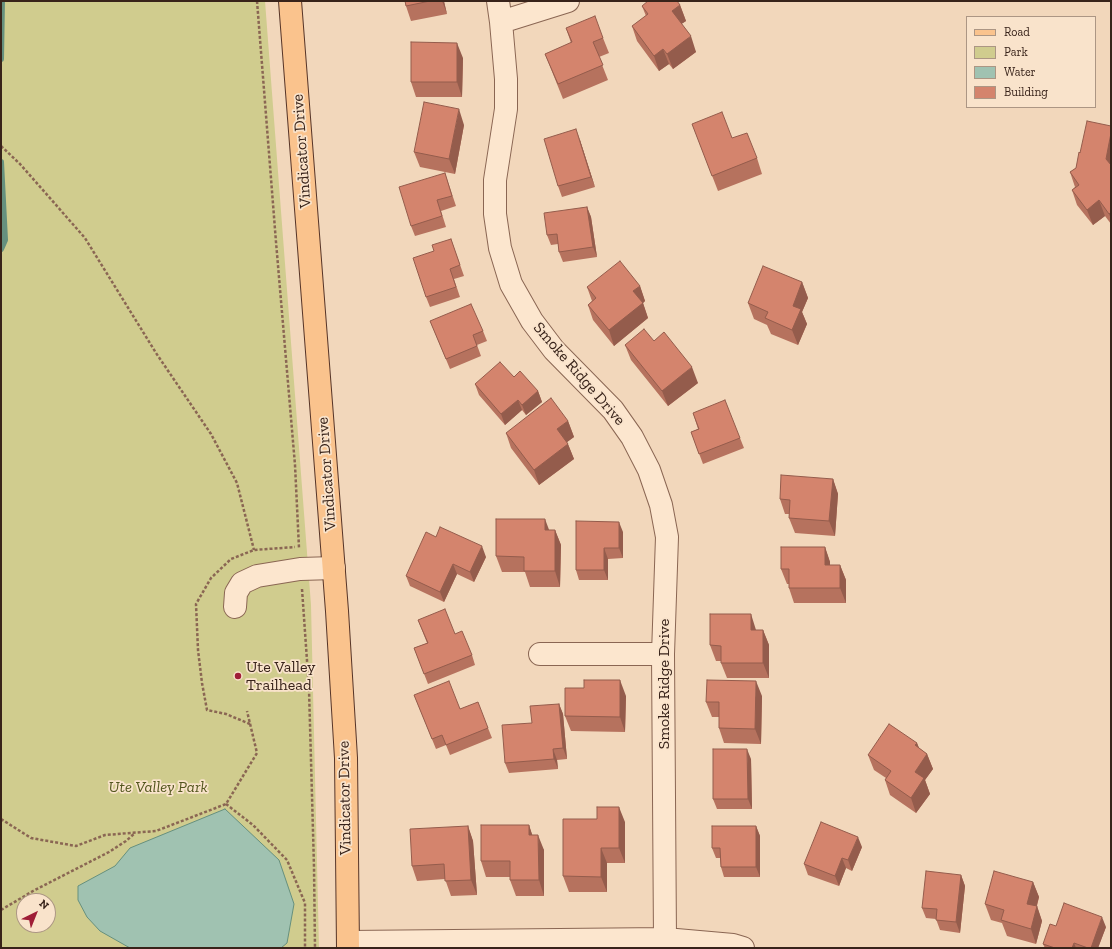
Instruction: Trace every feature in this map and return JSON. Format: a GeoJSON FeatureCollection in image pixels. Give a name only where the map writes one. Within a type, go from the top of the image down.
{"type":"FeatureCollection","features":[{"type":"Feature","properties":{"kind":"main road","name":"Vindicator Drive"},"geometry":{"type":"LineString","coordinates":[[290,1],[334,568],[346,758],[348,945]]}},
{"type":"Feature","properties":{"kind":"street","name":"Smoke Ridge Drive"},"geometry":{"type":"LineString","coordinates":[[498,1],[506,79],[506,109],[495,180],[496,214],[500,248],[511,284],[532,320],[554,350],[613,410],[632,437],[649,470],[661,504],[667,537],[663,654],[665,939]]}},
{"type":"Feature","properties":{"kind":"street"},"geometry":{"type":"LineString","coordinates":[[501,22],[568,1]]}},
{"type":"Feature","properties":{"kind":"street"},"geometry":{"type":"LineString","coordinates":[[235,607],[236,593],[242,583],[257,576],[300,569],[334,568]]}},
{"type":"Feature","properties":{"kind":"street"},"geometry":{"type":"LineString","coordinates":[[540,654],[663,654]]}},
{"type":"Feature","properties":{"kind":"street"},"geometry":{"type":"LineString","coordinates":[[348,945],[527,944],[665,939],[733,945],[744,948]]}},
{"type":"Feature","properties":{"kind":"path"},"geometry":{"type":"LineString","coordinates":[[257,1],[295,465],[300,569],[309,689],[315,948]]}},
{"type":"Feature","properties":{"kind":"path"},"geometry":{"type":"LineString","coordinates":[[1,146],[20,164],[85,238],[156,353],[211,434],[237,483],[254,550]]}},
{"type":"Feature","properties":{"kind":"path"},"geometry":{"type":"LineString","coordinates":[[1,819],[31,838],[76,846],[105,834],[156,831],[226,804],[257,753],[247,711]]}},
{"type":"Feature","properties":{"kind":"path"},"geometry":{"type":"LineString","coordinates":[[226,804],[254,825],[287,860],[304,903],[305,948]]}},
{"type":"Feature","properties":{"kind":"path"},"geometry":{"type":"LineString","coordinates":[[1,910],[33,891],[109,852],[126,841],[135,832]]}},
{"type":"Feature","properties":{"kind":"green space","name":"Ute Valley Park"},"geometry":{"type":"Polygon","coordinates":[[[1,1],[265,1],[311,605],[319,948],[1,948],[1,1]]]}},
{"type":"Feature","properties":{"kind":"water"},"geometry":{"type":"Polygon","coordinates":[[[225,809],[279,860],[294,904],[287,943],[281,948],[130,948],[100,931],[87,917],[78,900],[78,886],[115,866],[130,848],[225,809]]]}},
{"type":"Feature","properties":{"kind":"building"},"geometry":{"type":"Polygon","coordinates":[[[405,1],[430,1],[406,6],[405,1]]]}},
{"type":"Feature","properties":{"kind":"building"},"geometry":{"type":"Polygon","coordinates":[[[648,1],[677,1],[680,5],[672,11],[691,36],[667,54],[663,49],[654,56],[632,26],[648,14],[642,6],[648,1]]]}},
{"type":"Feature","properties":{"kind":"building"},"geometry":{"type":"Polygon","coordinates":[[[595,16],[603,38],[593,42],[603,65],[558,84],[545,54],[572,42],[566,28],[595,16]]]}},
{"type":"Feature","properties":{"kind":"building"},"geometry":{"type":"Polygon","coordinates":[[[411,42],[457,43],[457,82],[411,82],[411,42]]]}},
{"type":"Feature","properties":{"kind":"building"},"geometry":{"type":"Polygon","coordinates":[[[424,102],[459,109],[449,159],[414,152],[424,102]]]}},
{"type":"Feature","properties":{"kind":"building"},"geometry":{"type":"Polygon","coordinates":[[[722,112],[732,138],[747,133],[757,158],[712,176],[692,124],[722,112]]]}},
{"type":"Feature","properties":{"kind":"building"},"geometry":{"type":"Polygon","coordinates":[[[1087,121],[1111,126],[1106,159],[1111,165],[1111,212],[1109,214],[1099,200],[1087,210],[1072,190],[1079,185],[1070,172],[1076,168],[1087,121]]]}},
{"type":"Feature","properties":{"kind":"building"},"geometry":{"type":"Polygon","coordinates":[[[576,129],[591,177],[558,186],[544,139],[576,129]]]}},
{"type":"Feature","properties":{"kind":"building"},"geometry":{"type":"Polygon","coordinates":[[[445,173],[452,196],[437,200],[442,216],[411,226],[399,187],[445,173]]]}},
{"type":"Feature","properties":{"kind":"building"},"geometry":{"type":"Polygon","coordinates":[[[587,207],[593,247],[559,252],[557,234],[547,235],[544,213],[587,207]]]}},
{"type":"Feature","properties":{"kind":"building"},"geometry":{"type":"Polygon","coordinates":[[[451,239],[460,265],[450,269],[456,287],[426,297],[413,258],[434,251],[432,245],[451,239]]]}},
{"type":"Feature","properties":{"kind":"building"},"geometry":{"type":"Polygon","coordinates":[[[620,261],[640,286],[633,291],[643,303],[609,330],[588,305],[596,298],[587,287],[620,261]]]}},
{"type":"Feature","properties":{"kind":"building"},"geometry":{"type":"Polygon","coordinates":[[[763,266],[802,282],[793,306],[801,309],[792,330],[765,318],[768,312],[748,303],[763,266]]]}},
{"type":"Feature","properties":{"kind":"building"},"geometry":{"type":"Polygon","coordinates":[[[471,304],[483,331],[473,335],[477,346],[446,359],[430,321],[471,304]]]}},
{"type":"Feature","properties":{"kind":"building"},"geometry":{"type":"Polygon","coordinates":[[[644,329],[654,341],[664,332],[692,367],[662,391],[625,345],[644,329]]]}},
{"type":"Feature","properties":{"kind":"building"},"geometry":{"type":"Polygon","coordinates":[[[500,362],[514,377],[520,371],[538,391],[522,405],[518,400],[501,414],[475,384],[500,362]]]}},
{"type":"Feature","properties":{"kind":"building"},"geometry":{"type":"Polygon","coordinates":[[[551,398],[568,421],[557,429],[568,444],[534,470],[506,433],[551,398]]]}},
{"type":"Feature","properties":{"kind":"building"},"geometry":{"type":"Polygon","coordinates":[[[725,400],[740,438],[699,454],[691,432],[699,429],[693,413],[725,400]]]}},
{"type":"Feature","properties":{"kind":"building"},"geometry":{"type":"Polygon","coordinates":[[[781,475],[833,479],[829,521],[789,518],[790,500],[780,499],[781,475]]]}},
{"type":"Feature","properties":{"kind":"building"},"geometry":{"type":"Polygon","coordinates":[[[496,519],[545,519],[545,530],[555,530],[555,571],[524,571],[524,557],[496,556],[496,519]]]}},
{"type":"Feature","properties":{"kind":"building"},"geometry":{"type":"Polygon","coordinates":[[[576,521],[619,522],[619,548],[604,548],[604,570],[576,570],[576,521]]]}},
{"type":"Feature","properties":{"kind":"building"},"geometry":{"type":"Polygon","coordinates":[[[440,527],[482,546],[470,572],[453,564],[440,592],[406,576],[426,532],[436,537],[440,527]]]}},
{"type":"Feature","properties":{"kind":"building"},"geometry":{"type":"Polygon","coordinates":[[[781,547],[825,547],[825,565],[840,565],[840,588],[789,588],[789,569],[781,569],[781,547]]]}},
{"type":"Feature","properties":{"kind":"building"},"geometry":{"type":"Polygon","coordinates":[[[445,609],[455,634],[462,631],[472,655],[424,674],[414,648],[428,643],[418,620],[445,609]]]}},
{"type":"Feature","properties":{"kind":"building"},"geometry":{"type":"Polygon","coordinates":[[[710,614],[751,614],[751,630],[763,630],[763,663],[721,663],[721,646],[710,645],[710,614]]]}},
{"type":"Feature","properties":{"kind":"building"},"geometry":{"type":"Polygon","coordinates":[[[584,680],[620,680],[620,717],[565,716],[565,688],[584,688],[584,680]]]}},
{"type":"Feature","properties":{"kind":"building"},"geometry":{"type":"Polygon","coordinates":[[[707,680],[756,681],[755,729],[719,728],[719,702],[706,702],[707,680]]]}},
{"type":"Feature","properties":{"kind":"building"},"geometry":{"type":"Polygon","coordinates":[[[449,681],[460,709],[478,702],[488,728],[446,745],[442,735],[432,739],[414,695],[449,681]]]}},
{"type":"Feature","properties":{"kind":"building"},"geometry":{"type":"Polygon","coordinates":[[[559,704],[563,748],[553,749],[554,759],[505,763],[502,725],[532,723],[530,706],[559,704]]]}},
{"type":"Feature","properties":{"kind":"building"},"geometry":{"type":"Polygon","coordinates":[[[889,724],[917,743],[915,745],[927,754],[915,772],[924,778],[911,798],[885,780],[891,771],[868,755],[889,724]]]}},
{"type":"Feature","properties":{"kind":"building"},"geometry":{"type":"Polygon","coordinates":[[[713,749],[747,749],[748,799],[713,799],[713,749]]]}},
{"type":"Feature","properties":{"kind":"building"},"geometry":{"type":"Polygon","coordinates":[[[597,807],[619,807],[619,848],[601,848],[601,877],[563,876],[563,819],[597,819],[597,807]]]}},
{"type":"Feature","properties":{"kind":"building"},"geometry":{"type":"Polygon","coordinates":[[[821,822],[858,837],[848,860],[842,858],[835,876],[804,864],[821,822]]]}},
{"type":"Feature","properties":{"kind":"building"},"geometry":{"type":"Polygon","coordinates":[[[481,825],[529,825],[529,835],[538,835],[539,880],[510,880],[510,861],[481,861],[481,825]]]}},
{"type":"Feature","properties":{"kind":"building"},"geometry":{"type":"Polygon","coordinates":[[[468,826],[471,880],[445,881],[444,864],[412,866],[410,829],[468,826]]]}},
{"type":"Feature","properties":{"kind":"building"},"geometry":{"type":"Polygon","coordinates":[[[712,826],[756,826],[756,867],[721,867],[720,848],[712,848],[712,826]]]}},
{"type":"Feature","properties":{"kind":"building"},"geometry":{"type":"Polygon","coordinates":[[[926,871],[961,875],[956,922],[936,920],[937,909],[922,908],[926,871]]]}},
{"type":"Feature","properties":{"kind":"building"},"geometry":{"type":"Polygon","coordinates":[[[994,871],[1033,882],[1027,904],[1037,906],[1031,929],[1001,920],[1004,910],[985,904],[994,871]]]}},
{"type":"Feature","properties":{"kind":"building"},"geometry":{"type":"Polygon","coordinates":[[[1064,903],[1102,917],[1091,948],[1074,943],[1072,948],[1055,948],[1043,944],[1050,924],[1056,926],[1064,903]]]}},
{"type":"Feature","properties":{"kind":"waterway"},"geometry":{"type":"LineString","coordinates":[[1,59],[2,1]]}},
{"type":"Feature","properties":{"kind":"waterway"},"geometry":{"type":"LineString","coordinates":[[1,162],[5,240],[1,249]]}},
{"type":"Feature","properties":{"kind":"place","name":"Ute Valley Trailhead"},"geometry":{"type":"Point","coordinates":[238,676]}}]}
